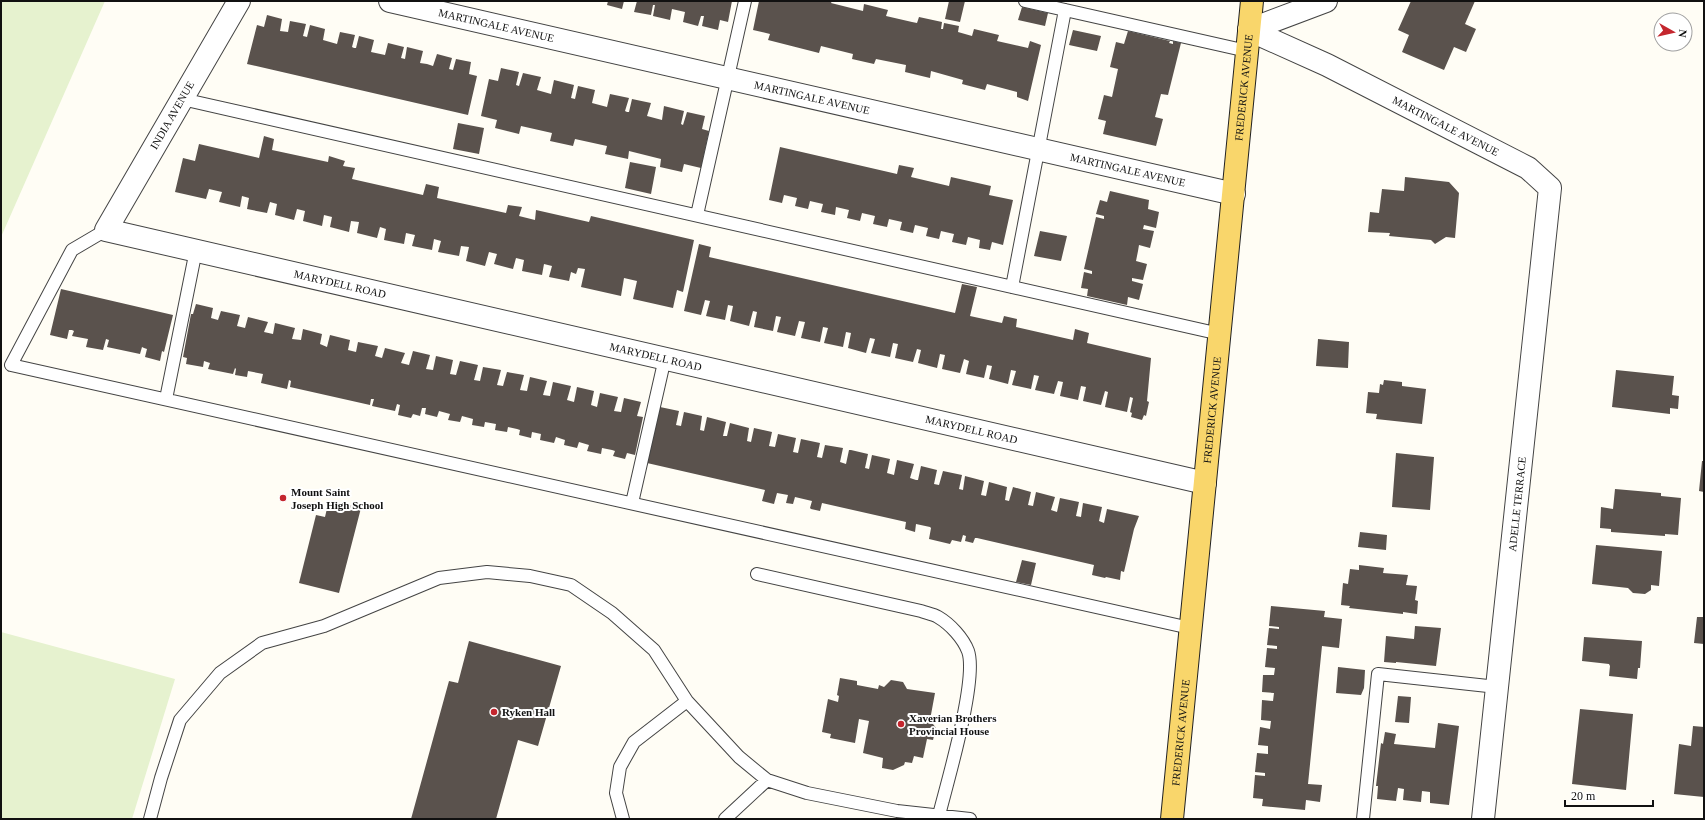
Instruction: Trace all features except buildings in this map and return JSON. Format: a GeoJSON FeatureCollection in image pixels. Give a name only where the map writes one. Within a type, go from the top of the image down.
{"type":"FeatureCollection","features":[{"type":"Feature","properties":{"kind":"main road","name":"FREDERICK AVENUE"},"geometry":{"type":"LineString","coordinates":[[1172,819],[1252,1]]}},
{"type":"Feature","properties":{"kind":"street","name":"INDIA AVENUE"},"geometry":{"type":"LineString","coordinates":[[106,230],[239,1]]}},
{"type":"Feature","properties":{"kind":"street","name":"MARTINGALE AVENUE"},"geometry":{"type":"LineString","coordinates":[[390,1],[433,6],[728,78],[1234,194]]}},
{"type":"Feature","properties":{"kind":"street"},"geometry":{"type":"LineString","coordinates":[[1248,41],[1326,1]]}},
{"type":"Feature","properties":{"kind":"street","name":"MARTINGALE AVENUE"},"geometry":{"type":"LineString","coordinates":[[1248,41],[1327,65],[1528,168],[1550,188]]}},
{"type":"Feature","properties":{"kind":"street","name":"ADELLE TERRACE"},"geometry":{"type":"LineString","coordinates":[[1483,819],[1550,188]]}},
{"type":"Feature","properties":{"kind":"street","name":"MARYDELL ROAD"},"geometry":{"type":"LineString","coordinates":[[106,230],[1205,483]]}},
{"type":"Feature","properties":{"kind":"lane"},"geometry":{"type":"LineString","coordinates":[[697,215],[745,1]]}},
{"type":"Feature","properties":{"kind":"lane"},"geometry":{"type":"LineString","coordinates":[[1025,1],[1065,10],[1248,41]]}},
{"type":"Feature","properties":{"kind":"lane"},"geometry":{"type":"LineString","coordinates":[[1012,287],[1065,10]]}},
{"type":"Feature","properties":{"kind":"lane"},"geometry":{"type":"LineString","coordinates":[[182,99],[1220,334]]}},
{"type":"Feature","properties":{"kind":"lane"},"geometry":{"type":"LineString","coordinates":[[106,230],[72,250],[11,365],[1190,628]]}},
{"type":"Feature","properties":{"kind":"lane"},"geometry":{"type":"LineString","coordinates":[[166,399],[196,250]]}},
{"type":"Feature","properties":{"kind":"lane"},"geometry":{"type":"LineString","coordinates":[[632,503],[665,358]]}},
{"type":"Feature","properties":{"kind":"lane"},"geometry":{"type":"LineString","coordinates":[[150,819],[161,778],[180,720],[220,673],[262,643],[324,626],[439,578],[487,572],[530,576],[571,586],[612,613],[654,650],[687,701],[739,757],[768,780],[808,794],[897,811],[970,819]]}},
{"type":"Feature","properties":{"kind":"lane"},"geometry":{"type":"LineString","coordinates":[[758,574],[921,611],[938,617],[956,632],[968,652],[970,672],[965,707],[939,815]]}},
{"type":"Feature","properties":{"kind":"lane"},"geometry":{"type":"LineString","coordinates":[[1363,819],[1378,674],[1498,687]]}},
{"type":"Feature","properties":{"kind":"lane"},"geometry":{"type":"LineString","coordinates":[[623,819],[616,793],[620,767],[634,742],[687,701]]}},
{"type":"Feature","properties":{"kind":"lane"},"geometry":{"type":"LineString","coordinates":[[725,819],[768,780]]}},
{"type":"Feature","properties":{"kind":"green space"},"geometry":{"type":"Polygon","coordinates":[[[1,1],[105,1],[1,237],[1,1]]]}},
{"type":"Feature","properties":{"kind":"green space"},"geometry":{"type":"Polygon","coordinates":[[[1,632],[175,679],[132,819],[1,819],[1,632]]]}},
{"type":"Feature","properties":{"kind":"place","name":"Mount Saint Joseph High School"},"geometry":{"type":"Point","coordinates":[283,498]}},
{"type":"Feature","properties":{"kind":"place","name":"Ryken Hall"},"geometry":{"type":"Point","coordinates":[494,712]}},
{"type":"Feature","properties":{"kind":"place","name":"Xaverian Brothers Provincial House"},"geometry":{"type":"Point","coordinates":[901,724]}}]}
